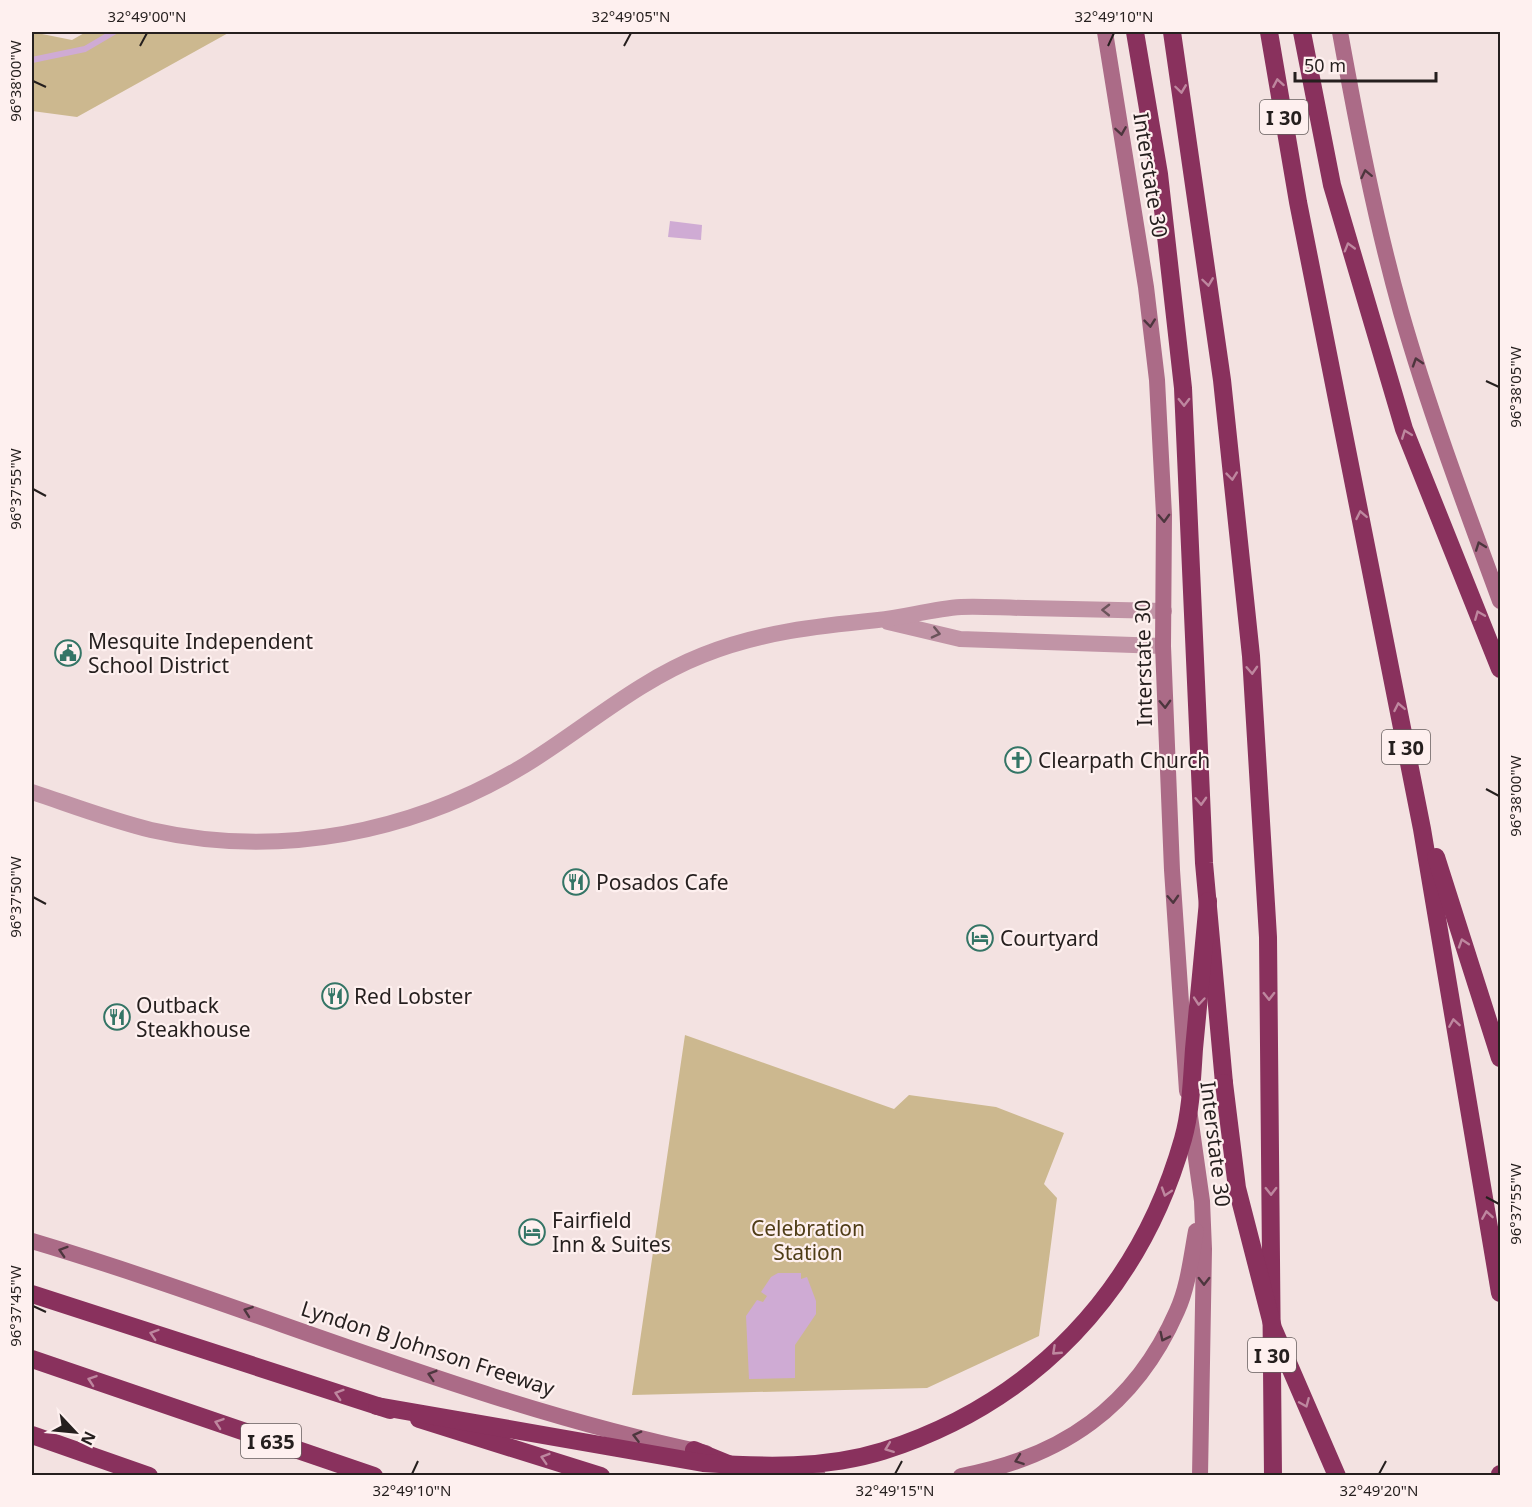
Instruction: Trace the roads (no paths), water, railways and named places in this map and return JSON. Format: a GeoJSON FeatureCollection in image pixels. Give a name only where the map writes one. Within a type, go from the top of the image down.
{"type":"FeatureCollection","features":[{"type":"Feature","properties":{"kind":"highway"},"geometry":{"type":"LineString","coordinates":[[1135,32],[1159,174],[1183,388],[1191,596],[1208,901],[1224,1083],[1237,1188],[1273,1328],[1337,1476]]}},
{"type":"Feature","properties":{"kind":"highway","name":"I 30"},"geometry":{"type":"LineString","coordinates":[[1172,32],[1222,380],[1251,656],[1268,937],[1273,1476]]}},
{"type":"Feature","properties":{"kind":"highway","name":"I 30"},"geometry":{"type":"LineString","coordinates":[[1269,32],[1298,202],[1415,791],[1500,1293]]}},
{"type":"Feature","properties":{"kind":"highway"},"geometry":{"type":"LineString","coordinates":[[1302,32],[1332,185],[1404,429],[1500,669]]}},
{"type":"Feature","properties":{"kind":"highway"},"geometry":{"type":"LineString","coordinates":[[1415,791],[1500,1058]]}},
{"type":"Feature","properties":{"kind":"highway"},"geometry":{"type":"LineString","coordinates":[[377,1406],[703,1463],[758,1467],[805,1465],[882,1451],[959,1420],[1012,1389],[1057,1351],[1100,1306],[1131,1261],[1162,1203],[1184,1137],[1208,901]]}},
{"type":"Feature","properties":{"kind":"highway"},"geometry":{"type":"LineString","coordinates":[[32,1294],[601,1476]]}},
{"type":"Feature","properties":{"kind":"highway","name":"I 635"},"geometry":{"type":"LineString","coordinates":[[32,1359],[374,1476]]}},
{"type":"Feature","properties":{"kind":"highway"},"geometry":{"type":"LineString","coordinates":[[32,1435],[149,1476]]}},
{"type":"Feature","properties":{"kind":"highway"},"geometry":{"type":"LineString","coordinates":[[694,1450],[758,1476]]}},
{"type":"Feature","properties":{"kind":"main road","name":"Interstate 30"},"geometry":{"type":"LineString","coordinates":[[1105,32],[1146,287],[1157,380],[1164,516],[1163,646],[1183,1065],[1202,1201],[1204,1350],[1200,1476]]}},
{"type":"Feature","properties":{"kind":"main road"},"geometry":{"type":"LineString","coordinates":[[1340,32],[1374,212],[1402,314],[1451,467],[1500,601]]}},
{"type":"Feature","properties":{"kind":"main road"},"geometry":{"type":"LineString","coordinates":[[961,1476],[1013,1463],[1076,1435],[1106,1411],[1136,1379],[1159,1347],[1178,1310],[1189,1273],[1202,1201]]}},
{"type":"Feature","properties":{"kind":"main road","name":"Lyndon B Johnson Freeway"},"geometry":{"type":"LineString","coordinates":[[32,1241],[218,1301],[394,1364],[582,1422],[694,1450],[818,1476]]}},
{"type":"Feature","properties":{"kind":"street"},"geometry":{"type":"LineString","coordinates":[[32,792],[109,818],[191,837],[269,843],[345,835],[426,813],[480,790],[525,765],[640,686],[702,655],[797,628],[879,620],[961,607],[1164,611]]}},
{"type":"Feature","properties":{"kind":"street"},"geometry":{"type":"LineString","coordinates":[[879,620],[960,639],[1163,646]]}},
{"type":"Feature","properties":{"kind":"waterway"},"geometry":{"type":"LineString","coordinates":[[32,60],[85,49],[114,32]]}},
{"type":"Feature","properties":{"kind":"place","name":"Mesquite Independent School District"},"geometry":{"type":"Point","coordinates":[68,653]}},
{"type":"Feature","properties":{"kind":"place","name":"Clearpath Church"},"geometry":{"type":"Point","coordinates":[1018,760]}},
{"type":"Feature","properties":{"kind":"place","name":"Posados Cafe"},"geometry":{"type":"Point","coordinates":[576,882]}},
{"type":"Feature","properties":{"kind":"place","name":"Courtyard"},"geometry":{"type":"Point","coordinates":[980,938]}},
{"type":"Feature","properties":{"kind":"place","name":"Red Lobster"},"geometry":{"type":"Point","coordinates":[335,996]}},
{"type":"Feature","properties":{"kind":"place","name":"Outback Steakhouse"},"geometry":{"type":"Point","coordinates":[117,1017]}},
{"type":"Feature","properties":{"kind":"place","name":"Fairfield Inn & Suites"},"geometry":{"type":"Point","coordinates":[532,1232]}},
{"type":"Feature","properties":{"kind":"park label","name":"Celebration Station"},"geometry":{"type":"Point","coordinates":[808,1240]}}]}
